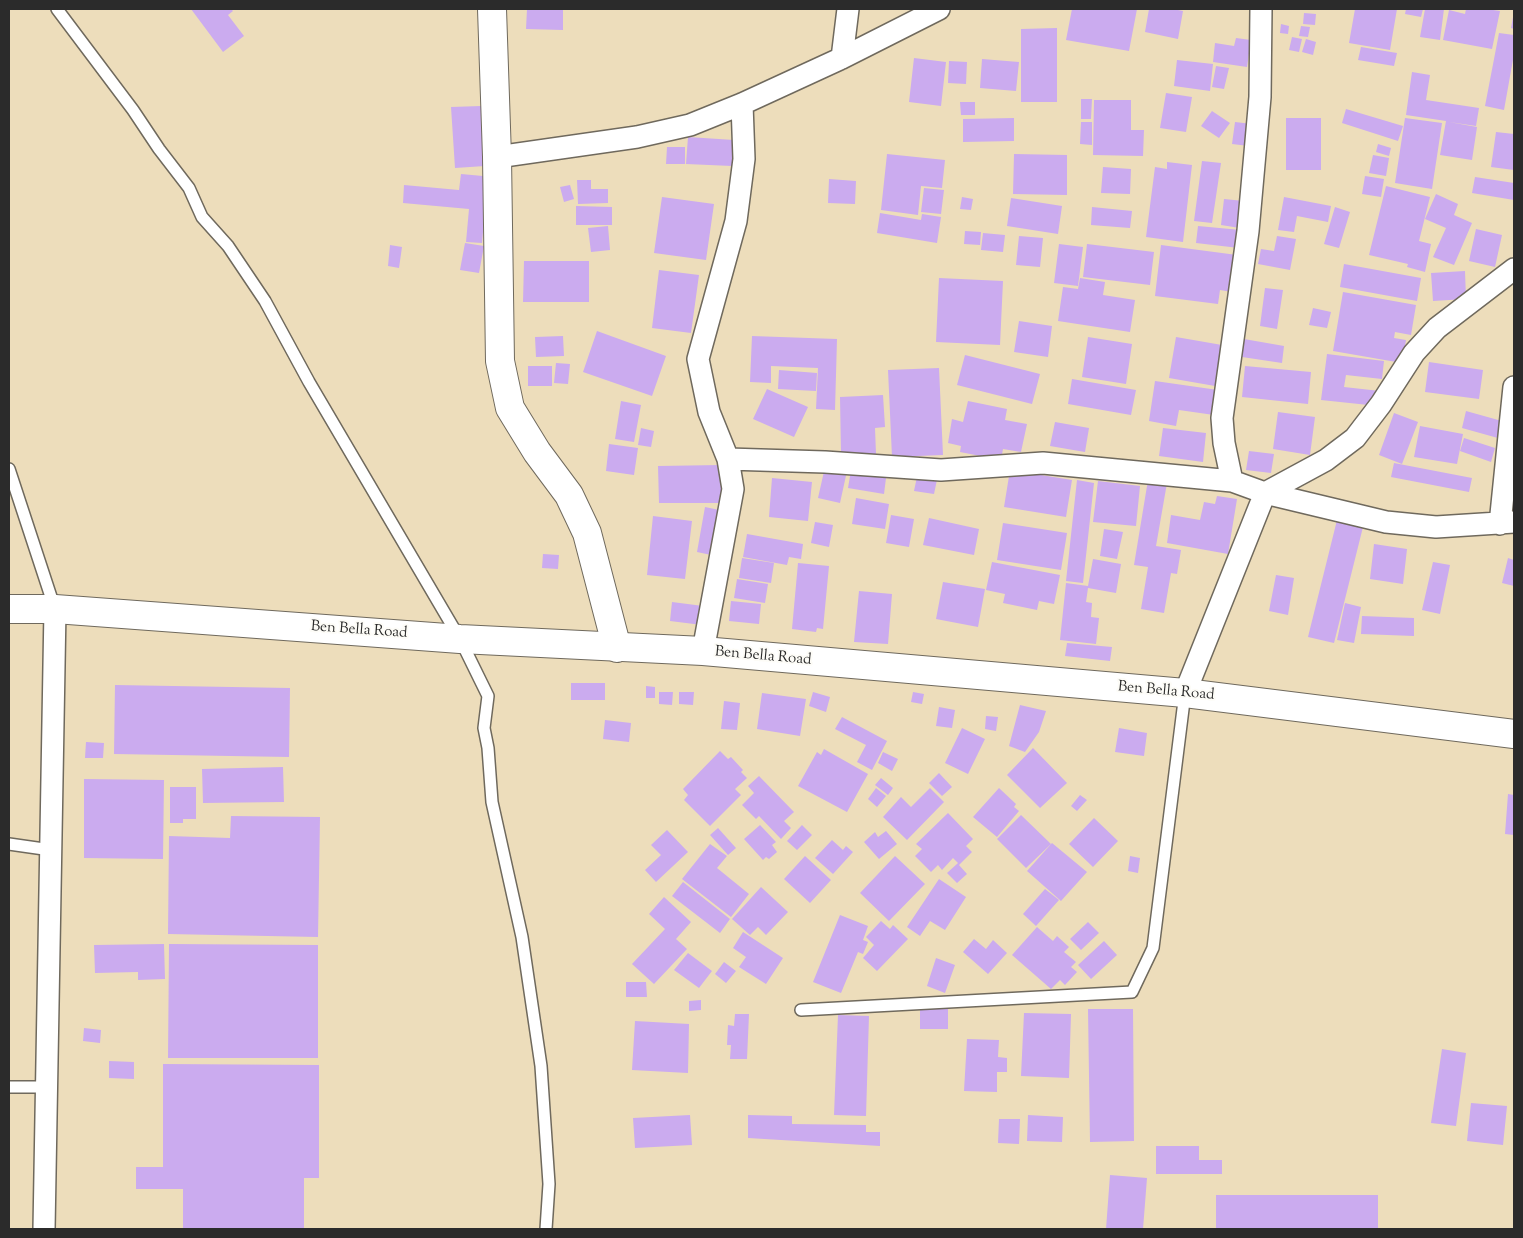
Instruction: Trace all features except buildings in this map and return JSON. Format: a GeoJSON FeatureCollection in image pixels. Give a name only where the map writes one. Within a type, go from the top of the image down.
{"type":"FeatureCollection","features":[{"type":"Feature","properties":{"kind":"main road"},"geometry":{"type":"LineString","coordinates":[[492,9],[497,156],[500,361],[510,408],[537,452],[569,496],[586,533],[617,648]]}},
{"type":"Feature","properties":{"kind":"main road","name":"Ben Bella Road"},"geometry":{"type":"LineString","coordinates":[[9,609],[55,609],[460,639],[703,651],[1185,693],[1514,734]]}},
{"type":"Feature","properties":{"kind":"street"},"geometry":{"type":"LineString","coordinates":[[842,58],[848,9]]}},
{"type":"Feature","properties":{"kind":"street"},"geometry":{"type":"LineString","coordinates":[[497,156],[637,137],[690,125],[742,104],[842,58],[940,9]]}},
{"type":"Feature","properties":{"kind":"street"},"geometry":{"type":"LineString","coordinates":[[1232,481],[1224,443],[1222,418],[1248,231],[1260,97],[1261,9]]}},
{"type":"Feature","properties":{"kind":"street"},"geometry":{"type":"LineString","coordinates":[[703,651],[733,489],[728,459],[709,412],[698,359],[736,221],[744,159],[742,104]]}},
{"type":"Feature","properties":{"kind":"street"},"geometry":{"type":"LineString","coordinates":[[1185,693],[1265,493],[1326,460],[1355,438],[1381,404],[1414,353],[1436,328],[1514,269]]}},
{"type":"Feature","properties":{"kind":"street"},"geometry":{"type":"LineString","coordinates":[[728,459],[826,462],[941,470],[1043,463],[1232,481],[1265,493],[1386,522],[1436,527],[1507,523],[1514,386]]}},
{"type":"Feature","properties":{"kind":"street"},"geometry":{"type":"LineString","coordinates":[[44,1229],[55,609]]}},
{"type":"Feature","properties":{"kind":"lane"},"geometry":{"type":"LineString","coordinates":[[57,9],[189,188],[202,217],[228,246],[265,301],[309,382],[460,639],[488,696],[484,728],[488,748],[492,802],[522,937],[541,1066],[549,1184],[546,1229]]}},
{"type":"Feature","properties":{"kind":"lane"},"geometry":{"type":"LineString","coordinates":[[9,470],[55,609]]}},
{"type":"Feature","properties":{"kind":"lane"},"geometry":{"type":"LineString","coordinates":[[801,1010],[1132,992],[1153,948],[1185,693]]}},
{"type":"Feature","properties":{"kind":"lane"},"geometry":{"type":"LineString","coordinates":[[9,844],[51,850]]}},
{"type":"Feature","properties":{"kind":"lane"},"geometry":{"type":"LineString","coordinates":[[9,1087],[46,1088]]}}]}
